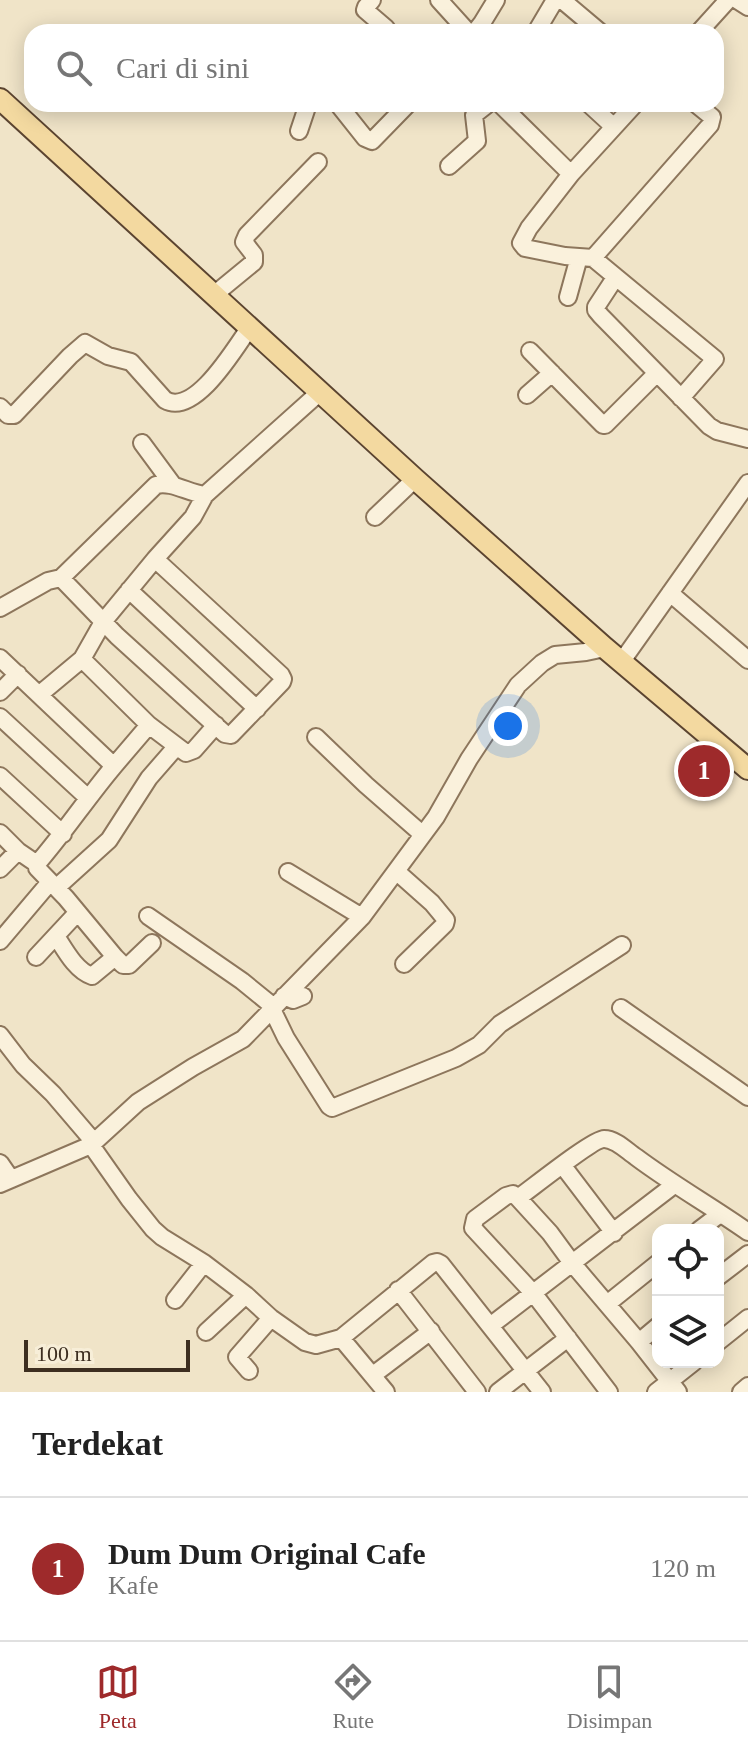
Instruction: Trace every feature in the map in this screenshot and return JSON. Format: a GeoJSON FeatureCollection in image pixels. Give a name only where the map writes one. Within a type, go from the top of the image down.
{"type":"FeatureCollection","features":[{"type":"Feature","properties":{"kind":"main road"},"geometry":{"type":"LineString","coordinates":[[0,99],[415,479],[748,769]]}},
{"type":"Feature","properties":{"kind":"street"},"geometry":{"type":"LineString","coordinates":[[372,0],[365,10],[381,24]]}},
{"type":"Feature","properties":{"kind":"street"},"geometry":{"type":"LineString","coordinates":[[439,0],[461,24]]}},
{"type":"Feature","properties":{"kind":"street"},"geometry":{"type":"LineString","coordinates":[[481,24],[496,0]]}},
{"type":"Feature","properties":{"kind":"street"},"geometry":{"type":"LineString","coordinates":[[706,24],[728,0]]}},
{"type":"Feature","properties":{"kind":"street"},"geometry":{"type":"LineString","coordinates":[[737,0],[748,7]]}},
{"type":"Feature","properties":{"kind":"street"},"geometry":{"type":"LineString","coordinates":[[544,24],[565,2],[591,24]]}},
{"type":"Feature","properties":{"kind":"street"},"geometry":{"type":"LineString","coordinates":[[299,131],[305,112]]}},
{"type":"Feature","properties":{"kind":"street"},"geometry":{"type":"LineString","coordinates":[[344,112],[365,138],[372,141],[400,112]]}},
{"type":"Feature","properties":{"kind":"street"},"geometry":{"type":"LineString","coordinates":[[449,166],[477,141],[474,115],[478,112]]}},
{"type":"Feature","properties":{"kind":"street"},"geometry":{"type":"LineString","coordinates":[[508,112],[571,174]]}},
{"type":"Feature","properties":{"kind":"street"},"geometry":{"type":"LineString","coordinates":[[598,112],[614,127]]}},
{"type":"Feature","properties":{"kind":"street"},"geometry":{"type":"LineString","coordinates":[[628,112],[571,174],[521,243],[525,248],[586,258],[715,359],[681,398]]}},
{"type":"Feature","properties":{"kind":"street"},"geometry":{"type":"LineString","coordinates":[[568,297],[586,258],[710,125],[712,117],[706,112]]}},
{"type":"Feature","properties":{"kind":"street"},"geometry":{"type":"LineString","coordinates":[[215,294],[254,262],[254,255],[244,242],[247,235],[318,162]]}},
{"type":"Feature","properties":{"kind":"street"},"geometry":{"type":"LineString","coordinates":[[615,278],[596,310],[713,429],[748,439]]}},
{"type":"Feature","properties":{"kind":"street"},"geometry":{"type":"LineString","coordinates":[[0,407],[8,415],[14,415],[85,343],[108,356],[131,362],[165,400],[179,404],[212,380],[250,327]]}},
{"type":"Feature","properties":{"kind":"street"},"geometry":{"type":"LineString","coordinates":[[530,351],[603,425],[656,374]]}},
{"type":"Feature","properties":{"kind":"street"},"geometry":{"type":"LineString","coordinates":[[527,395],[552,373]]}},
{"type":"Feature","properties":{"kind":"street"},"geometry":{"type":"LineString","coordinates":[[40,694],[82,659],[103,622],[193,517],[205,495],[320,392]]}},
{"type":"Feature","properties":{"kind":"street"},"geometry":{"type":"LineString","coordinates":[[142,443],[173,485]]}},
{"type":"Feature","properties":{"kind":"street"},"geometry":{"type":"LineString","coordinates":[[375,517],[415,479]]}},
{"type":"Feature","properties":{"kind":"street"},"geometry":{"type":"LineString","coordinates":[[1,604],[48,581],[61,578],[151,488],[160,483],[205,495]]}},
{"type":"Feature","properties":{"kind":"street"},"geometry":{"type":"LineString","coordinates":[[0,1163],[6,1182],[92,1144],[138,1102],[243,1039],[362,917],[436,817],[469,759],[518,685],[555,655],[586,652],[613,654],[670,593],[748,483]]}},
{"type":"Feature","properties":{"kind":"street"},"geometry":{"type":"LineString","coordinates":[[61,578],[103,622],[225,734],[231,735],[283,679],[155,559]]}},
{"type":"Feature","properties":{"kind":"street"},"geometry":{"type":"LineString","coordinates":[[129,590],[257,709]]}},
{"type":"Feature","properties":{"kind":"street"},"geometry":{"type":"LineString","coordinates":[[670,593],[748,660]]}},
{"type":"Feature","properties":{"kind":"street"},"geometry":{"type":"LineString","coordinates":[[0,658],[114,766]]}},
{"type":"Feature","properties":{"kind":"street"},"geometry":{"type":"LineString","coordinates":[[82,659],[149,725],[182,752],[189,753],[216,725]]}},
{"type":"Feature","properties":{"kind":"street"},"geometry":{"type":"LineString","coordinates":[[0,692],[18,674]]}},
{"type":"Feature","properties":{"kind":"street"},"geometry":{"type":"LineString","coordinates":[[0,717],[88,798]]}},
{"type":"Feature","properties":{"kind":"street"},"geometry":{"type":"LineString","coordinates":[[37,864],[149,725]]}},
{"type":"Feature","properties":{"kind":"street"},"geometry":{"type":"LineString","coordinates":[[316,737],[422,834]]}},
{"type":"Feature","properties":{"kind":"street"},"geometry":{"type":"LineString","coordinates":[[0,941],[53,885],[109,840],[149,778],[176,747]]}},
{"type":"Feature","properties":{"kind":"street"},"geometry":{"type":"LineString","coordinates":[[0,776],[63,834]]}},
{"type":"Feature","properties":{"kind":"street"},"geometry":{"type":"LineString","coordinates":[[0,833],[37,864],[37,868],[123,965],[129,965],[152,943]]}},
{"type":"Feature","properties":{"kind":"street"},"geometry":{"type":"LineString","coordinates":[[0,869],[18,851]]}},
{"type":"Feature","properties":{"kind":"street"},"geometry":{"type":"LineString","coordinates":[[396,871],[446,920],[404,964]]}},
{"type":"Feature","properties":{"kind":"street"},"geometry":{"type":"LineString","coordinates":[[288,872],[362,917]]}},
{"type":"Feature","properties":{"kind":"street"},"geometry":{"type":"LineString","coordinates":[[36,957],[77,913]]}},
{"type":"Feature","properties":{"kind":"street"},"geometry":{"type":"LineString","coordinates":[[148,916],[242,981],[279,1002],[303,996]]}},
{"type":"Feature","properties":{"kind":"street"},"geometry":{"type":"LineString","coordinates":[[56,936],[86,974],[92,976],[115,957]]}},
{"type":"Feature","properties":{"kind":"street"},"geometry":{"type":"LineString","coordinates":[[279,1002],[286,1038],[329,1106],[335,1107],[456,1058],[479,1045],[500,1024],[622,945]]}},
{"type":"Feature","properties":{"kind":"street"},"geometry":{"type":"LineString","coordinates":[[621,1008],[747,1095]]}},
{"type":"Feature","properties":{"kind":"street"},"geometry":{"type":"LineString","coordinates":[[0,1035],[23,1065],[53,1094],[153,1229],[204,1263],[271,1318],[310,1344],[328,1343],[341,1338],[437,1262],[542,1392]]}},
{"type":"Feature","properties":{"kind":"street"},"geometry":{"type":"LineString","coordinates":[[518,1198],[576,1155],[604,1139],[616,1143],[748,1232]]}},
{"type":"Feature","properties":{"kind":"street"},"geometry":{"type":"LineString","coordinates":[[563,1166],[614,1233]]}},
{"type":"Feature","properties":{"kind":"street"},"geometry":{"type":"LineString","coordinates":[[490,1326],[674,1185]]}},
{"type":"Feature","properties":{"kind":"street"},"geometry":{"type":"LineString","coordinates":[[609,1392],[534,1294],[473,1228],[475,1219],[506,1196],[513,1194],[518,1198],[550,1233],[639,1342],[668,1389],[688,1368]]}},
{"type":"Feature","properties":{"kind":"street"},"geometry":{"type":"LineString","coordinates":[[707,1224],[720,1214]]}},
{"type":"Feature","properties":{"kind":"street"},"geometry":{"type":"LineString","coordinates":[[724,1272],[748,1254]]}},
{"type":"Feature","properties":{"kind":"street"},"geometry":{"type":"LineString","coordinates":[[175,1300],[204,1263]]}},
{"type":"Feature","properties":{"kind":"street"},"geometry":{"type":"LineString","coordinates":[[607,1304],[652,1268]]}},
{"type":"Feature","properties":{"kind":"street"},"geometry":{"type":"LineString","coordinates":[[398,1290],[431,1331],[468,1389]]}},
{"type":"Feature","properties":{"kind":"street"},"geometry":{"type":"LineString","coordinates":[[206,1332],[246,1295]]}},
{"type":"Feature","properties":{"kind":"street"},"geometry":{"type":"LineString","coordinates":[[249,1371],[237,1357],[271,1318]]}},
{"type":"Feature","properties":{"kind":"street"},"geometry":{"type":"LineString","coordinates":[[724,1337],[748,1318]]}},
{"type":"Feature","properties":{"kind":"street"},"geometry":{"type":"LineString","coordinates":[[373,1375],[431,1331]]}},
{"type":"Feature","properties":{"kind":"street"},"geometry":{"type":"LineString","coordinates":[[639,1342],[652,1331]]}},
{"type":"Feature","properties":{"kind":"street"},"geometry":{"type":"LineString","coordinates":[[341,1338],[386,1392]]}},
{"type":"Feature","properties":{"kind":"street"},"geometry":{"type":"LineString","coordinates":[[498,1392],[568,1338]]}},
{"type":"Feature","properties":{"kind":"street"},"geometry":{"type":"LineString","coordinates":[[741,1392],[748,1386]]}},
{"type":"Feature","properties":{"kind":"place","name":"Dum Dum Original Cafe"},"geometry":{"type":"Point","coordinates":[704,771]}}]}
